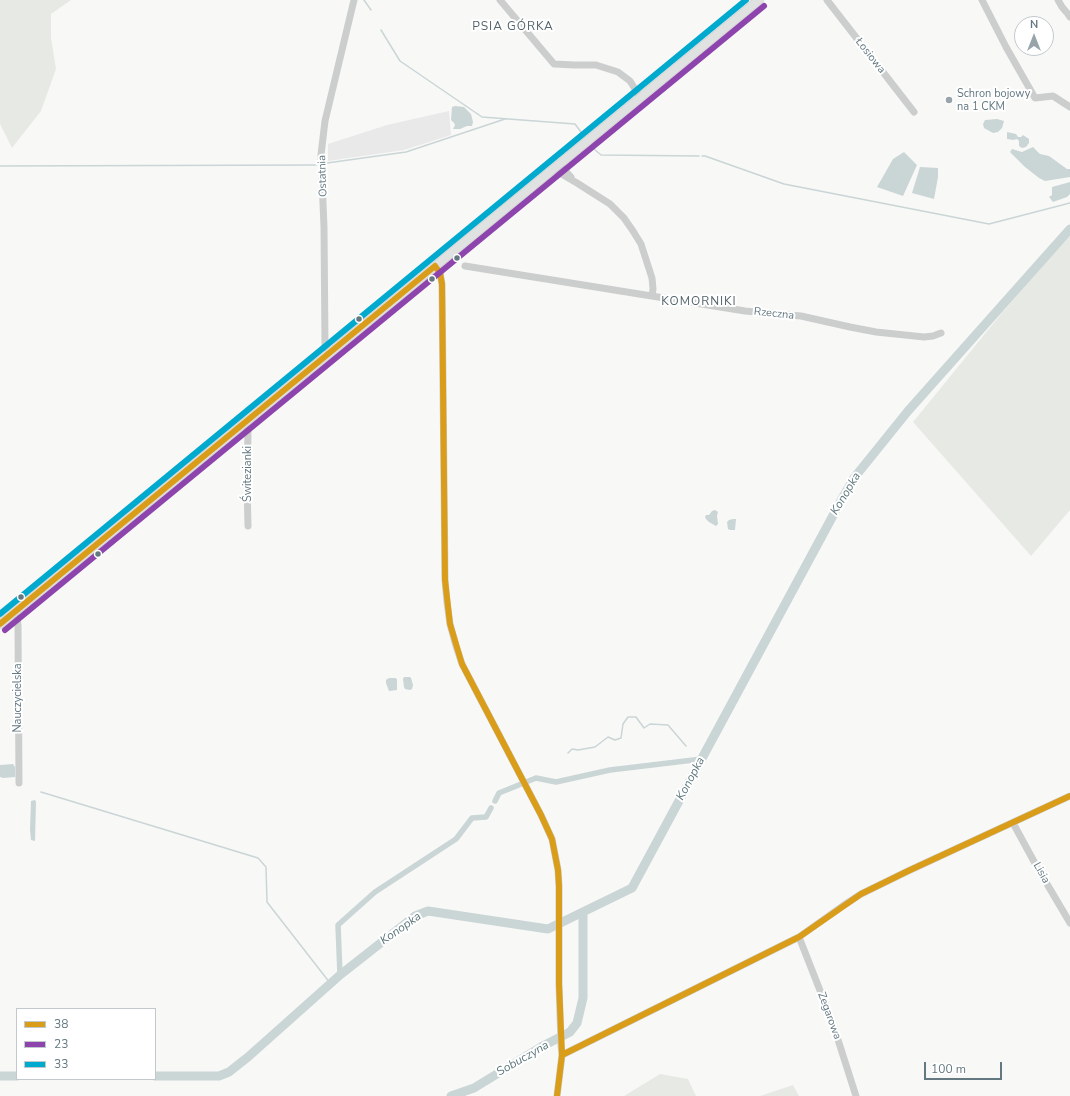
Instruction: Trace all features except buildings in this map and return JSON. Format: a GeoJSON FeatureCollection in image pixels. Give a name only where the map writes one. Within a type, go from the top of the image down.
{"type":"FeatureCollection","features":[{"type":"Feature","properties":{"kind":"main road"},"geometry":{"type":"LineString","coordinates":[[0,624],[758,0]]}},
{"type":"Feature","properties":{"kind":"street","name":"Ostatnia"},"geometry":{"type":"LineString","coordinates":[[330,353],[325,346],[324,227],[321,155],[325,121],[354,0]]}},
{"type":"Feature","properties":{"kind":"street"},"geometry":{"type":"LineString","coordinates":[[500,0],[554,64],[596,64],[618,72],[630,81],[640,97]]}},
{"type":"Feature","properties":{"kind":"street","name":"Łosiowa"},"geometry":{"type":"LineString","coordinates":[[827,0],[914,112]]}},
{"type":"Feature","properties":{"kind":"street"},"geometry":{"type":"LineString","coordinates":[[982,0],[1006,47],[1035,98],[1053,96],[1070,107]]}},
{"type":"Feature","properties":{"kind":"street"},"geometry":{"type":"LineString","coordinates":[[1058,0],[1070,17]]}},
{"type":"Feature","properties":{"kind":"street"},"geometry":{"type":"LineString","coordinates":[[556,167],[577,183],[610,204],[624,218],[641,244],[652,278],[652,296]]}},
{"type":"Feature","properties":{"kind":"street"},"geometry":{"type":"LineString","coordinates":[[435,266],[440,273],[442,284],[445,580],[450,624],[462,664],[552,839],[558,870],[560,1030],[562,1055],[557,1096]]}},
{"type":"Feature","properties":{"kind":"street","name":"Rzeczna"},"geometry":{"type":"LineString","coordinates":[[465,266],[745,311],[801,316],[876,332],[924,337],[941,333]]}},
{"type":"Feature","properties":{"kind":"street","name":"Świtezianki"},"geometry":{"type":"LineString","coordinates":[[244,424],[248,432],[248,526]]}},
{"type":"Feature","properties":{"kind":"street","name":"Nauczycielska"},"geometry":{"type":"LineString","coordinates":[[14,613],[17,618],[18,625],[19,783]]}},
{"type":"Feature","properties":{"kind":"street"},"geometry":{"type":"LineString","coordinates":[[562,1055],[799,937],[861,894],[1070,796]]}},
{"type":"Feature","properties":{"kind":"street","name":"Lisia"},"geometry":{"type":"LineString","coordinates":[[1012,823],[1070,923]]}},
{"type":"Feature","properties":{"kind":"street","name":"Zegarowa"},"geometry":{"type":"LineString","coordinates":[[799,937],[832,1021],[856,1096]]}},
{"type":"Feature","properties":{"kind":"shaded area"},"geometry":{"type":"Polygon","coordinates":[[[0,0],[71,0],[51,14],[51,38],[56,69],[41,111],[12,148],[0,124],[0,0]]]}},
{"type":"Feature","properties":{"kind":"shaded area"},"geometry":{"type":"Polygon","coordinates":[[[452,107],[464,107],[471,114],[473,122],[472,126],[453,129],[455,125],[451,120],[452,107]]]}},
{"type":"Feature","properties":{"kind":"shaded area"},"geometry":{"type":"Polygon","coordinates":[[[449,111],[451,135],[404,150],[328,161],[328,144],[387,125],[449,111]]]}},
{"type":"Feature","properties":{"kind":"shaded area"},"geometry":{"type":"Polygon","coordinates":[[[997,119],[1004,121],[1002,128],[998,132],[993,133],[984,128],[983,124],[985,120],[997,119]]]}},
{"type":"Feature","properties":{"kind":"shaded area"},"geometry":{"type":"Polygon","coordinates":[[[1007,132],[1016,134],[1018,137],[1023,135],[1029,139],[1029,143],[1026,147],[1022,148],[1019,146],[1019,141],[1017,139],[1007,139],[1007,132]]]}},
{"type":"Feature","properties":{"kind":"shaded area"},"geometry":{"type":"Polygon","coordinates":[[[1033,147],[1040,154],[1049,156],[1067,169],[1070,169],[1070,177],[1045,181],[1025,167],[1010,152],[1012,149],[1022,152],[1033,147]]]}},
{"type":"Feature","properties":{"kind":"shaded area"},"geometry":{"type":"Polygon","coordinates":[[[904,152],[917,165],[903,196],[877,187],[893,159],[904,152]]]}},
{"type":"Feature","properties":{"kind":"shaded area"},"geometry":{"type":"Polygon","coordinates":[[[920,167],[938,168],[934,199],[912,193],[920,167]]]}},
{"type":"Feature","properties":{"kind":"shaded area"},"geometry":{"type":"Polygon","coordinates":[[[1070,182],[1070,194],[1067,197],[1053,202],[1049,197],[1052,195],[1052,187],[1070,182]]]}},
{"type":"Feature","properties":{"kind":"shaded area"},"geometry":{"type":"Polygon","coordinates":[[[1070,236],[1070,510],[1031,556],[913,422],[1001,314],[1056,250],[1070,236]]]}},
{"type":"Feature","properties":{"kind":"shaded area"},"geometry":{"type":"Polygon","coordinates":[[[715,510],[718,512],[718,524],[716,526],[709,522],[705,517],[715,510]]]}},
{"type":"Feature","properties":{"kind":"shaded area"},"geometry":{"type":"Polygon","coordinates":[[[736,519],[735,530],[730,530],[728,529],[727,522],[736,519]]]}},
{"type":"Feature","properties":{"kind":"shaded area"},"geometry":{"type":"Polygon","coordinates":[[[404,677],[411,678],[413,685],[412,689],[405,689],[404,677]]]}},
{"type":"Feature","properties":{"kind":"shaded area"},"geometry":{"type":"Polygon","coordinates":[[[389,678],[397,679],[397,690],[389,691],[386,680],[389,678]]]}},
{"type":"Feature","properties":{"kind":"shaded area"},"geometry":{"type":"Polygon","coordinates":[[[13,764],[15,767],[15,777],[0,777],[0,765],[13,764]]]}},
{"type":"Feature","properties":{"kind":"shaded area"},"geometry":{"type":"Polygon","coordinates":[[[35,800],[35,841],[31,840],[30,830],[31,801],[35,800]]]}},
{"type":"Feature","properties":{"kind":"shaded area"},"geometry":{"type":"Polygon","coordinates":[[[660,1074],[688,1079],[696,1096],[624,1096],[660,1074]]]}},
{"type":"Feature","properties":{"kind":"shaded area"},"geometry":{"type":"Polygon","coordinates":[[[793,1085],[799,1096],[760,1096],[793,1085]]]}},
{"type":"Feature","properties":{"kind":"waterway"},"geometry":{"type":"LineString","coordinates":[[364,0],[371,10]]}},
{"type":"Feature","properties":{"kind":"waterway"},"geometry":{"type":"LineString","coordinates":[[381,30],[400,61],[482,117],[575,124],[581,132]]}},
{"type":"Feature","properties":{"kind":"waterway"},"geometry":{"type":"LineString","coordinates":[[327,163],[406,152],[505,119]]}},
{"type":"Feature","properties":{"kind":"waterway"},"geometry":{"type":"LineString","coordinates":[[594,149],[601,155],[699,156]]}},
{"type":"Feature","properties":{"kind":"waterway"},"geometry":{"type":"LineString","coordinates":[[702,156],[784,184],[989,224],[1070,203]]}},
{"type":"Feature","properties":{"kind":"waterway"},"geometry":{"type":"LineString","coordinates":[[0,166],[316,165]]}},
{"type":"Feature","properties":{"kind":"waterway","name":"Konopka"},"geometry":{"type":"LineString","coordinates":[[156,1076],[219,1076],[229,1072],[248,1057],[340,975],[415,916],[428,911],[548,929],[632,888],[854,478],[908,411],[1070,229]]}},
{"type":"Feature","properties":{"kind":"waterway"},"geometry":{"type":"LineString","coordinates":[[568,753],[572,749],[578,750],[595,747],[608,737],[615,740],[621,738],[623,724],[628,717],[636,717],[644,728],[650,724],[668,725],[686,746]]}},
{"type":"Feature","properties":{"kind":"waterway"},"geometry":{"type":"LineString","coordinates":[[495,801],[499,793],[536,778],[556,782],[610,770],[702,759]]}},
{"type":"Feature","properties":{"kind":"waterway"},"geometry":{"type":"LineString","coordinates":[[41,792],[258,858],[266,867],[267,902],[330,983]]}},
{"type":"Feature","properties":{"kind":"waterway"},"geometry":{"type":"LineString","coordinates":[[340,975],[338,925],[375,892],[456,839],[472,818],[486,817],[491,808]]}},
{"type":"Feature","properties":{"kind":"waterway","name":"Sobuczyna"},"geometry":{"type":"LineString","coordinates":[[451,1096],[474,1088],[541,1047],[570,1032],[577,1023],[583,998],[583,912]]}},
{"type":"Feature","properties":{"kind":"waterway","name":"Konopka"},"geometry":{"type":"LineString","coordinates":[[0,1076],[16,1076]]}},
{"type":"Feature","properties":{"kind":"transit line","name":"33"},"geometry":{"type":"LineString","coordinates":[[0,614],[746,0]]}},
{"type":"Feature","properties":{"kind":"transit line","name":"23"},"geometry":{"type":"LineString","coordinates":[[5,630],[764,6]]}},
{"type":"Feature","properties":{"kind":"transit line","name":"38"},"geometry":{"type":"LineString","coordinates":[[435,266],[440,273],[442,284],[445,580],[450,624],[462,664],[552,839],[558,870],[559,886],[559,984],[562,1055],[557,1096]]}},
{"type":"Feature","properties":{"kind":"transit line","name":"38"},"geometry":{"type":"LineString","coordinates":[[0,624],[435,266]]}},
{"type":"Feature","properties":{"kind":"transit line","name":"38"},"geometry":{"type":"LineString","coordinates":[[562,1055],[799,937],[861,894],[1070,796]]}},
{"type":"Feature","properties":{"kind":"place","name":"Schron bojowy na 1 CKM"},"geometry":{"type":"Point","coordinates":[949,100]}},
{"type":"Feature","properties":{"kind":"district","name":"PSIA GÓRKA"},"geometry":{"type":"Point","coordinates":[513,27]}},
{"type":"Feature","properties":{"kind":"district","name":"KOMORNIKI"},"geometry":{"type":"Point","coordinates":[699,302]}}]}
